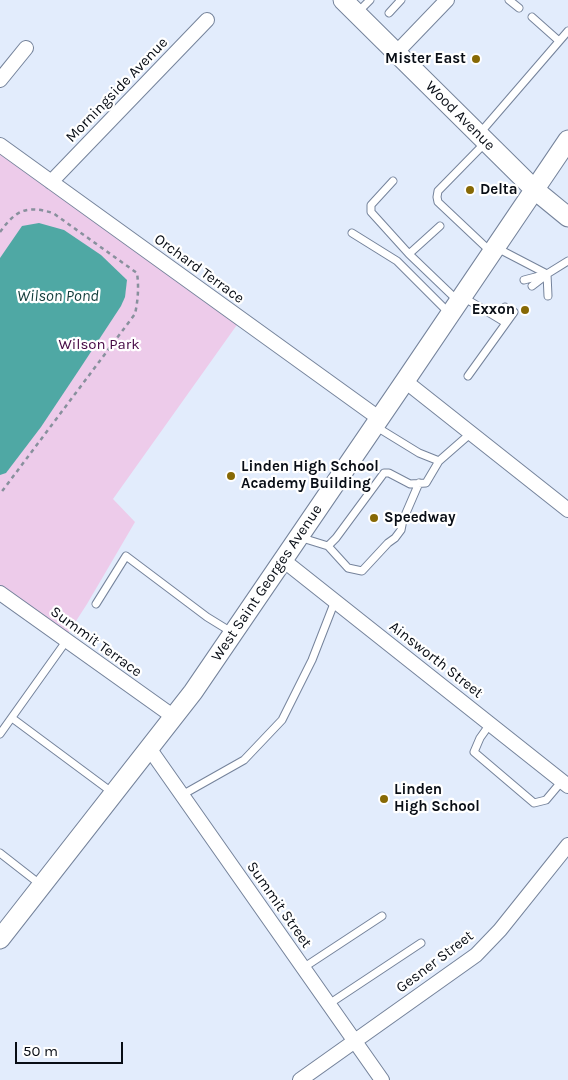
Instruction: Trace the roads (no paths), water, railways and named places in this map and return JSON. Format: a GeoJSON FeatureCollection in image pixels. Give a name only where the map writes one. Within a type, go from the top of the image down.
{"type":"FeatureCollection","features":[{"type":"Feature","properties":{"kind":"main road","name":"Wood Avenue"},"geometry":{"type":"LineString","coordinates":[[343,0],[535,190],[568,217]]}},
{"type":"Feature","properties":{"kind":"main road","name":"West Saint Georges Avenue"},"geometry":{"type":"LineString","coordinates":[[3,931],[42,885],[193,692],[568,140]]}},
{"type":"Feature","properties":{"kind":"street"},"geometry":{"type":"LineString","coordinates":[[396,53],[447,0]]}},
{"type":"Feature","properties":{"kind":"street","name":"Morningside Avenue"},"geometry":{"type":"LineString","coordinates":[[50,182],[207,20]]}},
{"type":"Feature","properties":{"kind":"street"},"geometry":{"type":"LineString","coordinates":[[0,80],[26,48]]}},
{"type":"Feature","properties":{"kind":"street","name":"Orchard Terrace"},"geometry":{"type":"LineString","coordinates":[[0,146],[377,423]]}},
{"type":"Feature","properties":{"kind":"street"},"geometry":{"type":"LineString","coordinates":[[406,381],[568,510]]}},
{"type":"Feature","properties":{"kind":"street","name":"Ainsworth Street"},"geometry":{"type":"LineString","coordinates":[[283,560],[565,784]]}},
{"type":"Feature","properties":{"kind":"street","name":"Summit Terrace"},"geometry":{"type":"LineString","coordinates":[[0,593],[174,717]]}},
{"type":"Feature","properties":{"kind":"street","name":"Summit Street"},"geometry":{"type":"LineString","coordinates":[[149,748],[382,1080]]}},
{"type":"Feature","properties":{"kind":"street","name":"Gesner Street"},"geometry":{"type":"LineString","coordinates":[[300,1080],[476,955],[500,930],[568,846]]}},
{"type":"Feature","properties":{"kind":"lane"},"geometry":{"type":"LineString","coordinates":[[357,14],[370,0]]}},
{"type":"Feature","properties":{"kind":"lane"},"geometry":{"type":"LineString","coordinates":[[389,13],[401,0]]}},
{"type":"Feature","properties":{"kind":"lane"},"geometry":{"type":"LineString","coordinates":[[509,0],[518,8]]}},
{"type":"Feature","properties":{"kind":"lane"},"geometry":{"type":"LineString","coordinates":[[532,17],[559,41]]}},
{"type":"Feature","properties":{"kind":"lane"},"geometry":{"type":"LineString","coordinates":[[547,274],[494,250],[438,202],[437,197],[438,192],[568,31]]}},
{"type":"Feature","properties":{"kind":"lane"},"geometry":{"type":"LineString","coordinates":[[393,181],[371,205],[371,212],[457,305]]}},
{"type":"Feature","properties":{"kind":"lane"},"geometry":{"type":"LineString","coordinates":[[409,254],[440,226]]}},
{"type":"Feature","properties":{"kind":"lane"},"geometry":{"type":"LineString","coordinates":[[352,233],[397,261],[457,305],[507,323]]}},
{"type":"Feature","properties":{"kind":"lane"},"geometry":{"type":"LineString","coordinates":[[532,286],[568,261]]}},
{"type":"Feature","properties":{"kind":"lane"},"geometry":{"type":"LineString","coordinates":[[524,280],[547,274]]}},
{"type":"Feature","properties":{"kind":"lane"},"geometry":{"type":"LineString","coordinates":[[547,274],[548,296]]}},
{"type":"Feature","properties":{"kind":"lane"},"geometry":{"type":"LineString","coordinates":[[506,306],[507,323]]}},
{"type":"Feature","properties":{"kind":"lane"},"geometry":{"type":"LineString","coordinates":[[468,376],[514,312]]}},
{"type":"Feature","properties":{"kind":"lane"},"geometry":{"type":"LineString","coordinates":[[377,423],[420,452],[439,461]]}},
{"type":"Feature","properties":{"kind":"lane"},"geometry":{"type":"LineString","coordinates":[[328,546],[384,473],[389,472],[410,484],[426,483],[439,461],[471,433]]}},
{"type":"Feature","properties":{"kind":"lane"},"geometry":{"type":"LineString","coordinates":[[299,537],[328,546],[348,568],[362,571],[401,530],[402,520],[418,484]]}},
{"type":"Feature","properties":{"kind":"lane"},"geometry":{"type":"LineString","coordinates":[[96,604],[126,556],[208,617],[233,633]]}},
{"type":"Feature","properties":{"kind":"lane"},"geometry":{"type":"LineString","coordinates":[[182,795],[244,760],[282,720],[312,660],[335,601]]}},
{"type":"Feature","properties":{"kind":"lane"},"geometry":{"type":"LineString","coordinates":[[0,734],[67,640]]}},
{"type":"Feature","properties":{"kind":"lane"},"geometry":{"type":"LineString","coordinates":[[12,718],[114,793]]}},
{"type":"Feature","properties":{"kind":"lane"},"geometry":{"type":"LineString","coordinates":[[490,724],[480,738],[474,752],[534,803],[546,800],[565,784]]}},
{"type":"Feature","properties":{"kind":"lane"},"geometry":{"type":"LineString","coordinates":[[0,853],[42,885]]}},
{"type":"Feature","properties":{"kind":"lane"},"geometry":{"type":"LineString","coordinates":[[304,968],[382,916]]}},
{"type":"Feature","properties":{"kind":"lane"},"geometry":{"type":"LineString","coordinates":[[329,1004],[421,942]]}},
{"type":"Feature","properties":{"kind":"water","name":"Wilson Pond"},"geometry":{"type":"Polygon","coordinates":[[[39,223],[64,230],[101,255],[127,280],[125,297],[121,306],[41,427],[6,473],[0,475],[0,258],[22,226],[39,223]]]}},
{"type":"Feature","properties":{"kind":"place","name":"Mister East"},"geometry":{"type":"Point","coordinates":[476,59]}},
{"type":"Feature","properties":{"kind":"place","name":"Delta"},"geometry":{"type":"Point","coordinates":[470,190]}},
{"type":"Feature","properties":{"kind":"place","name":"Exxon"},"geometry":{"type":"Point","coordinates":[525,310]}},
{"type":"Feature","properties":{"kind":"place","name":"Linden High School Academy Building"},"geometry":{"type":"Point","coordinates":[231,476]}},
{"type":"Feature","properties":{"kind":"place","name":"Speedway"},"geometry":{"type":"Point","coordinates":[374,518]}},
{"type":"Feature","properties":{"kind":"place","name":"Linden High School"},"geometry":{"type":"Point","coordinates":[384,799]}},
{"type":"Feature","properties":{"kind":"park label","name":"Wilson Park"},"geometry":{"type":"Point","coordinates":[99,345]}}]}
